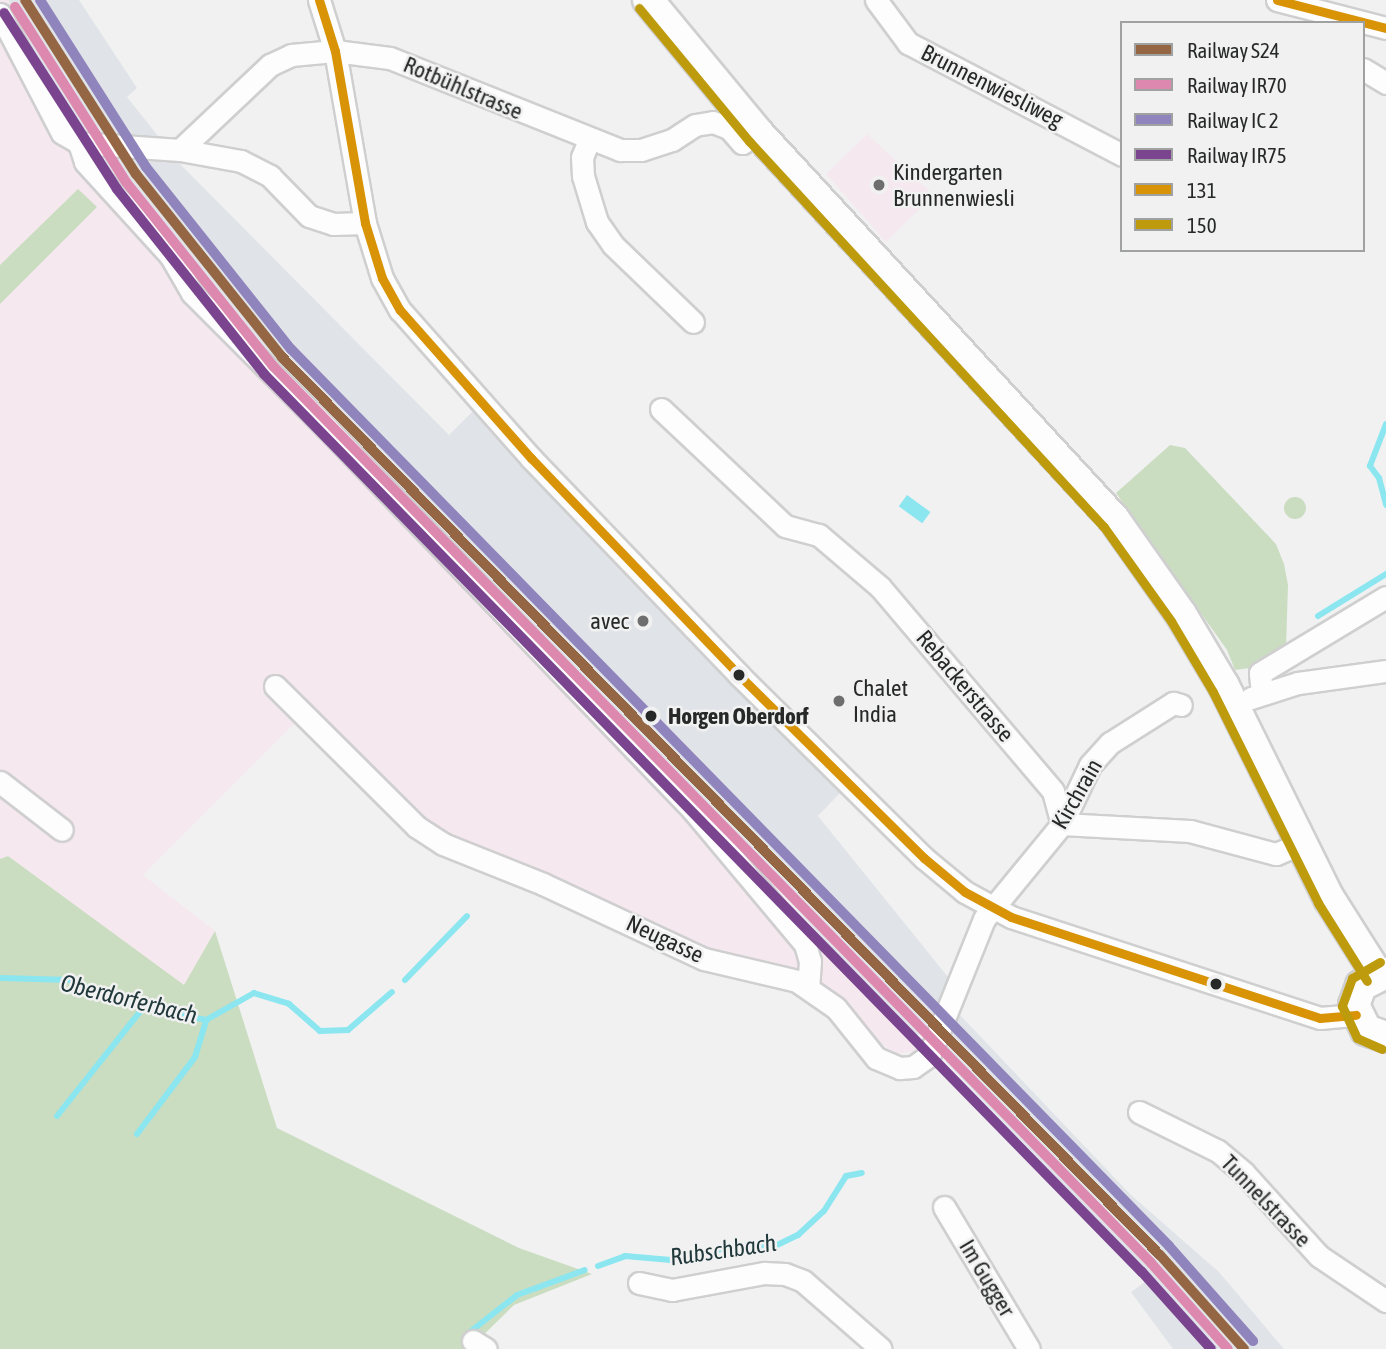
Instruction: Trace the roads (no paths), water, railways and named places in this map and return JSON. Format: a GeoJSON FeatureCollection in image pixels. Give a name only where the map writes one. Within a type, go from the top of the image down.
{"type":"FeatureCollection","features":[{"type":"Feature","properties":{"kind":"main road"},"geometry":{"type":"LineString","coordinates":[[648,0],[758,133],[1098,499],[1181,614],[1233,706],[1329,898],[1382,973],[1361,986],[1356,1015],[1366,1030],[1386,1037]]}},
{"type":"Feature","properties":{"kind":"street"},"geometry":{"type":"LineString","coordinates":[[319,0],[335,51],[365,223],[382,278],[400,310],[531,458],[739,675],[924,858],[991,908],[1320,1018],[1356,1015]]}},
{"type":"Feature","properties":{"kind":"street","name":"Brunnenwiesliweg"},"geometry":{"type":"LineString","coordinates":[[876,0],[908,43],[1120,154]]}},
{"type":"Feature","properties":{"kind":"street"},"geometry":{"type":"LineString","coordinates":[[1277,0],[1343,20]]}},
{"type":"Feature","properties":{"kind":"street"},"geometry":{"type":"LineString","coordinates":[[0,14],[62,133],[79,143],[103,142],[173,149],[241,161],[260,171],[309,216],[333,224],[365,223]]}},
{"type":"Feature","properties":{"kind":"street"},"geometry":{"type":"LineString","coordinates":[[1365,24],[1386,28]]}},
{"type":"Feature","properties":{"kind":"street","name":"Rotbühlstrasse"},"geometry":{"type":"LineString","coordinates":[[173,149],[270,65],[291,55],[335,51],[390,58],[589,140],[620,150],[641,150],[672,140],[695,125],[713,122],[729,128],[742,143],[758,133]]}},
{"type":"Feature","properties":{"kind":"street"},"geometry":{"type":"LineString","coordinates":[[1365,70],[1386,83]]}},
{"type":"Feature","properties":{"kind":"street"},"geometry":{"type":"LineString","coordinates":[[589,140],[582,157],[583,176],[597,222],[613,245],[694,322]]}},
{"type":"Feature","properties":{"kind":"street"},"geometry":{"type":"LineString","coordinates":[[79,143],[85,162],[170,255],[192,293],[692,809],[806,944],[810,961],[808,987]]}},
{"type":"Feature","properties":{"kind":"street","name":"Rebackerstrasse"},"geometry":{"type":"LineString","coordinates":[[661,409],[785,526],[819,535],[880,587],[1053,792],[1062,824]]}},
{"type":"Feature","properties":{"kind":"street"},"geometry":{"type":"LineString","coordinates":[[1262,693],[1260,673],[1386,597]]}},
{"type":"Feature","properties":{"kind":"street"},"geometry":{"type":"LineString","coordinates":[[1233,706],[1262,693],[1386,671]]}},
{"type":"Feature","properties":{"kind":"street","name":"Neugasse"},"geometry":{"type":"LineString","coordinates":[[275,686],[417,827],[443,844],[543,884],[704,959],[808,987],[836,1008],[876,1059],[891,1068],[913,1067],[934,1048],[977,933],[991,908]]}},
{"type":"Feature","properties":{"kind":"street","name":"Kirchrain"},"geometry":{"type":"LineString","coordinates":[[991,908],[1062,824],[1090,765],[1110,743],[1173,703],[1181,705]]}},
{"type":"Feature","properties":{"kind":"street"},"geometry":{"type":"LineString","coordinates":[[0,782],[62,830]]}},
{"type":"Feature","properties":{"kind":"street"},"geometry":{"type":"LineString","coordinates":[[1062,824],[1190,831],[1276,854],[1302,843]]}},
{"type":"Feature","properties":{"kind":"street","name":"Tunnelstrasse"},"geometry":{"type":"LineString","coordinates":[[1139,1112],[1218,1151],[1244,1173],[1319,1256],[1386,1301]]}},
{"type":"Feature","properties":{"kind":"street","name":"Im Gugger"},"geometry":{"type":"LineString","coordinates":[[944,1207],[1029,1349]]}},
{"type":"Feature","properties":{"kind":"street"},"geometry":{"type":"LineString","coordinates":[[639,1283],[672,1290],[764,1273],[785,1274],[803,1281],[881,1349]]}},
{"type":"Feature","properties":{"kind":"water"},"geometry":{"type":"Polygon","coordinates":[[[907,495],[930,512],[922,523],[899,506],[907,495]]]}},
{"type":"Feature","properties":{"kind":"waterway","name":"Rubschbach"},"geometry":{"type":"LineString","coordinates":[[1386,424],[1370,466],[1379,478],[1386,505]]}},
{"type":"Feature","properties":{"kind":"waterway","name":"Rubschbach"},"geometry":{"type":"LineString","coordinates":[[1318,616],[1386,574]]}},
{"type":"Feature","properties":{"kind":"waterway","name":"Oberdorferbach"},"geometry":{"type":"LineString","coordinates":[[405,980],[467,916]]}},
{"type":"Feature","properties":{"kind":"waterway","name":"Oberdorferbach"},"geometry":{"type":"LineString","coordinates":[[0,978],[72,980],[109,998],[206,1020],[254,993],[289,1004],[320,1031],[348,1030],[392,992]]}},
{"type":"Feature","properties":{"kind":"waterway"},"geometry":{"type":"LineString","coordinates":[[57,1116],[146,1004]]}},
{"type":"Feature","properties":{"kind":"waterway"},"geometry":{"type":"LineString","coordinates":[[137,1134],[195,1057],[206,1020]]}},
{"type":"Feature","properties":{"kind":"waterway","name":"Rubschbach"},"geometry":{"type":"LineString","coordinates":[[598,1266],[625,1256],[671,1260],[740,1245],[773,1247],[798,1235],[824,1211],[846,1176],[862,1173]]}},
{"type":"Feature","properties":{"kind":"waterway","name":"Rubschbach"},"geometry":{"type":"LineString","coordinates":[[471,1331],[517,1295],[585,1270]]}},
{"type":"Feature","properties":{"kind":"rail line","name":"S24"},"geometry":{"type":"LineString","coordinates":[[25,0],[136,174],[282,357],[1160,1255],[1244,1349]]}},
{"type":"Feature","properties":{"kind":"rail line","name":"IR70"},"geometry":{"type":"LineString","coordinates":[[15,7],[126,182],[273,366],[1151,1263],[1228,1349]]}},
{"type":"Feature","properties":{"kind":"rail line","name":"IR75"},"geometry":{"type":"LineString","coordinates":[[4,13],[117,189],[264,374],[1142,1272],[1211,1349]]}},
{"type":"Feature","properties":{"kind":"place","name":"Kindergarten Brunnenwiesli"},"geometry":{"type":"Point","coordinates":[879,185]}},
{"type":"Feature","properties":{"kind":"place","name":"avec"},"geometry":{"type":"Point","coordinates":[643,621]}},
{"type":"Feature","properties":{"kind":"place","name":"Chalet India"},"geometry":{"type":"Point","coordinates":[839,701]}},
{"type":"Feature","properties":{"kind":"place","name":"Horgen Oberdorf"},"geometry":{"type":"Point","coordinates":[651,716]}}]}
